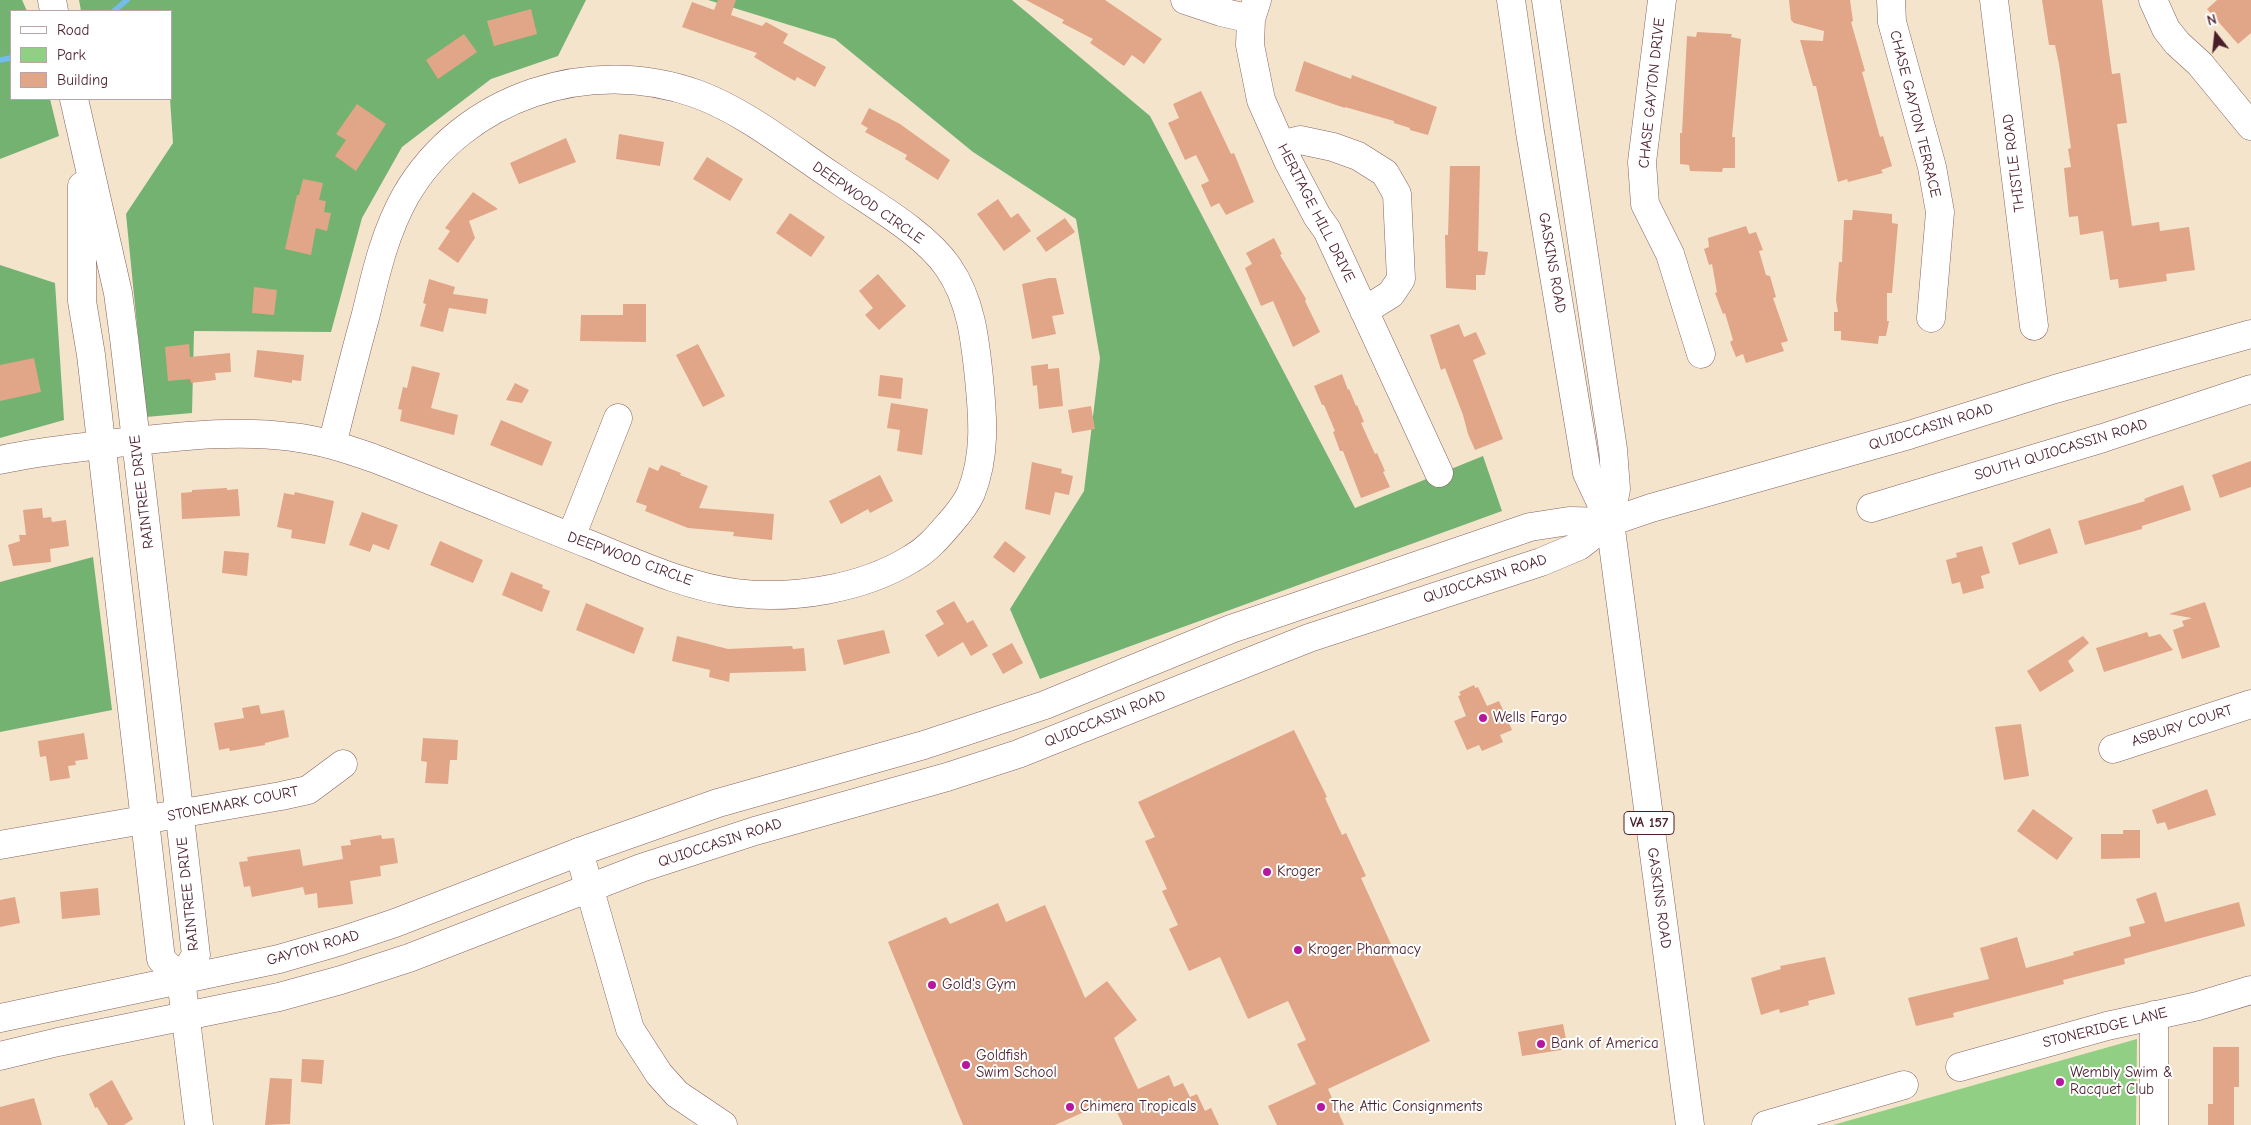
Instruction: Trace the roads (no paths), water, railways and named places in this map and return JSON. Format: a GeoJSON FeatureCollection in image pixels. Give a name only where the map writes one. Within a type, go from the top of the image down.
{"type":"FeatureCollection","features":[{"type":"Feature","properties":{"kind":"street"},"geometry":{"type":"LineString","coordinates":[[1185,0],[1221,12],[1254,10]]}},
{"type":"Feature","properties":{"kind":"street","name":"GASKINS ROAD"},"geometry":{"type":"LineString","coordinates":[[1511,0],[1530,132],[1588,473],[1610,522],[1690,1125]]}},
{"type":"Feature","properties":{"kind":"street","name":"GASKINS ROAD"},"geometry":{"type":"LineString","coordinates":[[1546,0],[1613,449],[1616,489],[1610,522]]}},
{"type":"Feature","properties":{"kind":"street","name":"CHASE GAYTON DRIVE"},"geometry":{"type":"LineString","coordinates":[[1662,0],[1642,162],[1645,204],[1670,254],[1701,354]]}},
{"type":"Feature","properties":{"kind":"street","name":"CHASE GAYTON TERRACE"},"geometry":{"type":"LineString","coordinates":[[1891,0],[1892,22],[1932,167],[1940,212],[1931,318]]}},
{"type":"Feature","properties":{"kind":"street","name":"THISTLE ROAD"},"geometry":{"type":"LineString","coordinates":[[1994,0],[2034,326]]}},
{"type":"Feature","properties":{"kind":"street"},"geometry":{"type":"LineString","coordinates":[[2153,0],[2166,29],[2177,43],[2200,64],[2251,126]]}},
{"type":"Feature","properties":{"kind":"street","name":"HERITAGE HILL DRIVE"},"geometry":{"type":"LineString","coordinates":[[1254,10],[1250,45],[1261,100],[1281,145],[1317,216],[1328,230],[1439,473]]}},
{"type":"Feature","properties":{"kind":"street","name":"DEEPWOOD CIRCLE"},"geometry":{"type":"LineString","coordinates":[[0,460],[100,445],[199,435],[240,434],[292,437],[332,445],[421,476],[677,580],[736,592],[775,594],[818,590],[871,577],[912,558],[932,544],[960,513],[970,494],[982,454],[984,425],[967,302],[949,268],[939,255],[904,225],[744,117],[700,95],[664,84],[620,79],[576,81],[530,93],[482,116],[442,148],[408,193],[385,238],[332,445]]}},
{"type":"Feature","properties":{"kind":"street","name":"RAINTREE DRIVE"},"geometry":{"type":"LineString","coordinates":[[74,100],[118,293],[196,955],[181,979],[161,959],[91,355],[82,301],[82,140]]}},
{"type":"Feature","properties":{"kind":"street"},"geometry":{"type":"LineString","coordinates":[[1281,145],[1300,140],[1334,147],[1358,156],[1385,173],[1397,194],[1401,279],[1391,294],[1364,311]]}},
{"type":"Feature","properties":{"kind":"street","name":"QUIOCCASIN ROAD"},"geometry":{"type":"LineString","coordinates":[[589,888],[641,868],[755,831],[947,777],[1018,754],[1309,638],[1541,562],[1579,546],[1610,522],[1684,497],[1909,435],[2055,388],[2251,334]]}},
{"type":"Feature","properties":{"kind":"street","name":"SOUTH QUIOCASSIN ROAD"},"geometry":{"type":"LineString","coordinates":[[1871,508],[2103,438],[2251,389]]}},
{"type":"Feature","properties":{"kind":"street"},"geometry":{"type":"LineString","coordinates":[[571,537],[618,418]]}},
{"type":"Feature","properties":{"kind":"street","name":"QUIOCCASIN ROAD"},"geometry":{"type":"LineString","coordinates":[[579,852],[718,804],[924,745],[1045,705],[1231,629],[1530,527],[1569,521],[1610,522]]}},
{"type":"Feature","properties":{"kind":"street","name":"ASBURY COURT"},"geometry":{"type":"LineString","coordinates":[[2113,749],[2251,704]]}},
{"type":"Feature","properties":{"kind":"street","name":"STONEMARK COURT"},"geometry":{"type":"LineString","coordinates":[[0,845],[308,790],[343,764]]}},
{"type":"Feature","properties":{"kind":"street"},"geometry":{"type":"LineString","coordinates":[[579,852],[630,1030],[659,1074],[677,1094],[723,1125]]}},
{"type":"Feature","properties":{"kind":"street","name":"GAYTON ROAD"},"geometry":{"type":"LineString","coordinates":[[0,1018],[278,959],[341,941],[395,923],[579,852]]}},
{"type":"Feature","properties":{"kind":"street"},"geometry":{"type":"LineString","coordinates":[[0,1056],[58,1042],[279,997],[341,980],[409,958],[589,888]]}},
{"type":"Feature","properties":{"kind":"street"},"geometry":{"type":"LineString","coordinates":[[181,979],[199,1125]]}},
{"type":"Feature","properties":{"kind":"street","name":"STONERIDGE LANE"},"geometry":{"type":"LineString","coordinates":[[1960,1067],[2107,1026],[2198,1006],[2251,990]]}},
{"type":"Feature","properties":{"kind":"street"},"geometry":{"type":"LineString","coordinates":[[2154,1015],[2154,1125]]}},
{"type":"Feature","properties":{"kind":"street"},"geometry":{"type":"LineString","coordinates":[[1766,1125],[1904,1085]]}},
{"type":"Feature","properties":{"kind":"waterway"},"geometry":{"type":"LineString","coordinates":[[115,10],[127,0]]}},
{"type":"Feature","properties":{"kind":"waterway"},"geometry":{"type":"LineString","coordinates":[[0,60],[10,58]]}},
{"type":"Feature","properties":{"kind":"place","name":"Wells Fargo"},"geometry":{"type":"Point","coordinates":[1483,718]}},
{"type":"Feature","properties":{"kind":"place","name":"Kroger"},"geometry":{"type":"Point","coordinates":[1267,872]}},
{"type":"Feature","properties":{"kind":"place","name":"Kroger Pharmacy"},"geometry":{"type":"Point","coordinates":[1298,950]}},
{"type":"Feature","properties":{"kind":"place","name":"Gold's Gym"},"geometry":{"type":"Point","coordinates":[932,985]}},
{"type":"Feature","properties":{"kind":"place","name":"Bank of America"},"geometry":{"type":"Point","coordinates":[1541,1044]}},
{"type":"Feature","properties":{"kind":"place","name":"Goldfish Swim School"},"geometry":{"type":"Point","coordinates":[966,1065]}},
{"type":"Feature","properties":{"kind":"place","name":"Wembly Swim & Racquet Club"},"geometry":{"type":"Point","coordinates":[2060,1082]}},
{"type":"Feature","properties":{"kind":"place","name":"Chimera Tropicals"},"geometry":{"type":"Point","coordinates":[1070,1107]}},
{"type":"Feature","properties":{"kind":"place","name":"The Attic Consignments"},"geometry":{"type":"Point","coordinates":[1321,1107]}}]}
